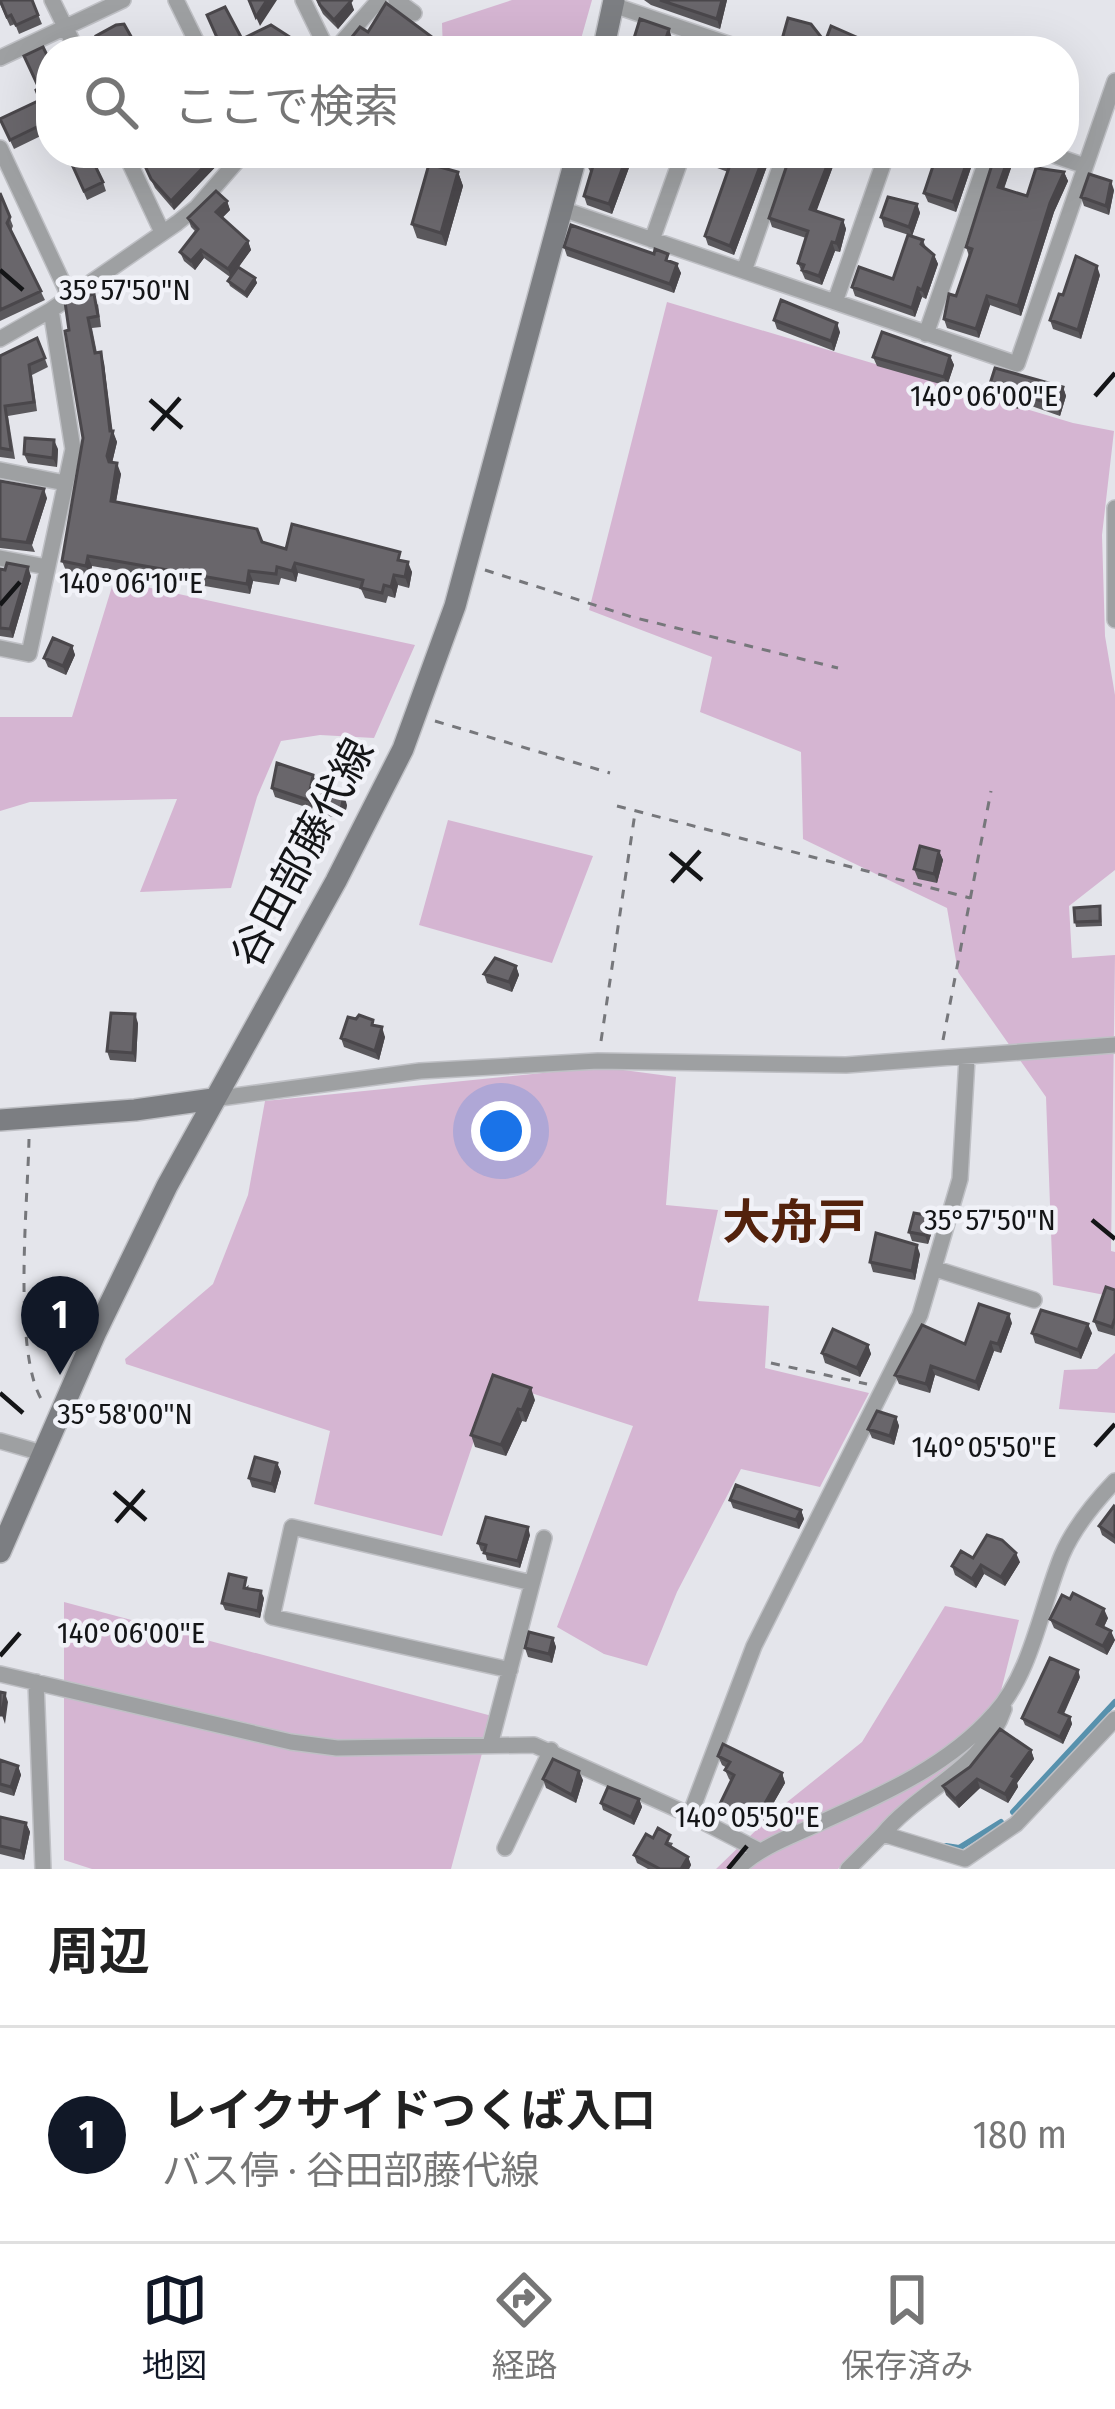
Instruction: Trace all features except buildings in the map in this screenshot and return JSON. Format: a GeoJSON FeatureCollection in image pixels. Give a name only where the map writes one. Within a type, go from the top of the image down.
{"type":"FeatureCollection","features":[{"type":"Feature","properties":{"kind":"main road"},"geometry":{"type":"LineString","coordinates":[[606,36],[614,2]]}},
{"type":"Feature","properties":{"kind":"main road","name":"谷田部藤代線"},"geometry":{"type":"LineString","coordinates":[[0,1552],[125,1270],[213,1099],[379,800],[416,715],[465,566],[573,168]]}},
{"type":"Feature","properties":{"kind":"main road"},"geometry":{"type":"LineString","coordinates":[[0,1120],[213,1099]]}},
{"type":"Feature","properties":{"kind":"street"},"geometry":{"type":"LineString","coordinates":[[52,0],[69,36]]}},
{"type":"Feature","properties":{"kind":"street"},"geometry":{"type":"LineString","coordinates":[[46,36],[123,0]]}},
{"type":"Feature","properties":{"kind":"street"},"geometry":{"type":"LineString","coordinates":[[176,0],[194,36]]}},
{"type":"Feature","properties":{"kind":"street"},"geometry":{"type":"LineString","coordinates":[[304,0],[321,36]]}},
{"type":"Feature","properties":{"kind":"street"},"geometry":{"type":"LineString","coordinates":[[347,36],[379,0]]}},
{"type":"Feature","properties":{"kind":"street"},"geometry":{"type":"LineString","coordinates":[[396,0],[414,14]]}},
{"type":"Feature","properties":{"kind":"street"},"geometry":{"type":"LineString","coordinates":[[614,2],[696,36]]}},
{"type":"Feature","properties":{"kind":"street"},"geometry":{"type":"LineString","coordinates":[[0,58],[36,41]]}},
{"type":"Feature","properties":{"kind":"street"},"geometry":{"type":"LineString","coordinates":[[562,208],[1017,364],[1115,81]]}},
{"type":"Feature","properties":{"kind":"street"},"geometry":{"type":"LineString","coordinates":[[0,148],[69,296]]}},
{"type":"Feature","properties":{"kind":"street"},"geometry":{"type":"LineString","coordinates":[[1079,164],[1085,166]]}},
{"type":"Feature","properties":{"kind":"street"},"geometry":{"type":"LineString","coordinates":[[132,168],[162,232]]}},
{"type":"Feature","properties":{"kind":"street"},"geometry":{"type":"LineString","coordinates":[[0,340],[51,310],[197,207],[231,168]]}},
{"type":"Feature","properties":{"kind":"street"},"geometry":{"type":"LineString","coordinates":[[652,240],[677,168]]}},
{"type":"Feature","properties":{"kind":"street"},"geometry":{"type":"LineString","coordinates":[[744,271],[780,168]]}},
{"type":"Feature","properties":{"kind":"street"},"geometry":{"type":"LineString","coordinates":[[835,302],[882,168]]}},
{"type":"Feature","properties":{"kind":"street"},"geometry":{"type":"LineString","coordinates":[[926,334],[984,168]]}},
{"type":"Feature","properties":{"kind":"street"},"geometry":{"type":"LineString","coordinates":[[0,648],[29,654],[73,449],[51,310]]}},
{"type":"Feature","properties":{"kind":"street"},"geometry":{"type":"LineString","coordinates":[[0,470],[65,483]]}},
{"type":"Feature","properties":{"kind":"street"},"geometry":{"type":"LineString","coordinates":[[1115,508],[1115,620]]}},
{"type":"Feature","properties":{"kind":"street"},"geometry":{"type":"LineString","coordinates":[[0,558],[47,567]]}},
{"type":"Feature","properties":{"kind":"street"},"geometry":{"type":"LineString","coordinates":[[213,1099],[420,1071],[598,1061],[846,1065],[1115,1045]]}},
{"type":"Feature","properties":{"kind":"street"},"geometry":{"type":"LineString","coordinates":[[690,1815],[754,1646],[920,1315],[959,1178],[967,1059]]}},
{"type":"Feature","properties":{"kind":"street"},"geometry":{"type":"LineString","coordinates":[[936,1269],[1034,1300]]}},
{"type":"Feature","properties":{"kind":"street"},"geometry":{"type":"LineString","coordinates":[[0,1441],[42,1453]]}},
{"type":"Feature","properties":{"kind":"street"},"geometry":{"type":"LineString","coordinates":[[848,1869],[992,1735],[1064,1551],[1088,1510],[1115,1480]]}},
{"type":"Feature","properties":{"kind":"street"},"geometry":{"type":"LineString","coordinates":[[510,1670],[272,1617],[292,1527],[532,1583]]}},
{"type":"Feature","properties":{"kind":"street"},"geometry":{"type":"LineString","coordinates":[[490,1745],[544,1538]]}},
{"type":"Feature","properties":{"kind":"street"},"geometry":{"type":"LineString","coordinates":[[0,1674],[238,1732],[314,1745],[534,1744],[758,1850]]}},
{"type":"Feature","properties":{"kind":"street"},"geometry":{"type":"LineString","coordinates":[[36,1682],[43,1869]]}},
{"type":"Feature","properties":{"kind":"street"},"geometry":{"type":"LineString","coordinates":[[737,1869],[758,1850],[905,1781],[974,1733],[1008,1697]]}},
{"type":"Feature","properties":{"kind":"street"},"geometry":{"type":"LineString","coordinates":[[883,1834],[965,1859],[1016,1824],[1115,1719]]}},
{"type":"Feature","properties":{"kind":"street"},"geometry":{"type":"LineString","coordinates":[[505,1848],[551,1750]]}},
{"type":"Feature","properties":{"kind":"path"},"geometry":{"type":"LineString","coordinates":[[465,566],[632,617],[838,668]]}},
{"type":"Feature","properties":{"kind":"path"},"geometry":{"type":"LineString","coordinates":[[416,715],[610,773]]}},
{"type":"Feature","properties":{"kind":"path"},"geometry":{"type":"LineString","coordinates":[[940,1060],[991,791]]}},
{"type":"Feature","properties":{"kind":"path"},"geometry":{"type":"LineString","coordinates":[[617,806],[970,898]]}},
{"type":"Feature","properties":{"kind":"path"},"geometry":{"type":"LineString","coordinates":[[598,1061],[635,812]]}},
{"type":"Feature","properties":{"kind":"path"},"geometry":{"type":"LineString","coordinates":[[28,1118],[26,1318],[39,1397],[60,1412]]}},
{"type":"Feature","properties":{"kind":"path"},"geometry":{"type":"LineString","coordinates":[[771,1363],[880,1387]]}},
{"type":"Feature","properties":{"kind":"shaded area"},"geometry":{"type":"Polygon","coordinates":[[[512,0],[592,0],[582,36],[442,36],[442,23],[512,0]]]}},
{"type":"Feature","properties":{"kind":"shaded area"},"geometry":{"type":"Polygon","coordinates":[[[667,302],[1073,423],[1114,431],[1102,535],[1105,636],[1115,695],[1115,870],[1069,906],[1072,958],[1115,955],[1111,1251],[1115,1252],[1115,1297],[1053,1285],[1046,1097],[958,972],[947,908],[803,839],[801,752],[700,712],[712,657],[589,610],[667,302]]]}},
{"type":"Feature","properties":{"kind":"shaded area"},"geometry":{"type":"Polygon","coordinates":[[[114,580],[415,645],[374,738],[320,735],[281,741],[257,797],[231,888],[140,892],[177,799],[30,802],[0,811],[0,717],[72,717],[114,580]]]}},
{"type":"Feature","properties":{"kind":"shaded area"},"geometry":{"type":"Polygon","coordinates":[[[448,820],[593,856],[552,963],[419,925],[448,820]]]}},
{"type":"Feature","properties":{"kind":"shaded area"},"geometry":{"type":"Polygon","coordinates":[[[601,1067],[676,1077],[666,1205],[718,1210],[698,1301],[769,1306],[765,1368],[869,1393],[820,1487],[741,1469],[677,1592],[647,1666],[604,1654],[557,1627],[633,1426],[494,1381],[442,1536],[314,1504],[330,1431],[126,1364],[125,1359],[213,1284],[248,1195],[265,1101],[601,1067]]]}},
{"type":"Feature","properties":{"kind":"shaded area"},"geometry":{"type":"Polygon","coordinates":[[[1115,1353],[1115,1413],[1059,1409],[1064,1370],[1097,1369],[1115,1353]]]}},
{"type":"Feature","properties":{"kind":"shaded area"},"geometry":{"type":"Polygon","coordinates":[[[64,1602],[492,1716],[451,1869],[92,1869],[64,1860],[64,1602]]]}},
{"type":"Feature","properties":{"kind":"shaded area"},"geometry":{"type":"Polygon","coordinates":[[[945,1606],[1019,1620],[992,1726],[838,1869],[716,1869],[776,1811],[862,1742],[945,1606]]]}},
{"type":"Feature","properties":{"kind":"waterway"},"geometry":{"type":"LineString","coordinates":[[1013,1812],[1115,1702]]}},
{"type":"Feature","properties":{"kind":"waterway"},"geometry":{"type":"LineString","coordinates":[[946,1846],[959,1848],[1001,1822]]}},
{"type":"Feature","properties":{"kind":"place","name":"レイクサイドつくば入口"},"geometry":{"type":"Point","coordinates":[60,1375]}},
{"type":"Feature","properties":{"kind":"district","name":"大舟戸"},"geometry":{"type":"Point","coordinates":[794,1223]}}]}
